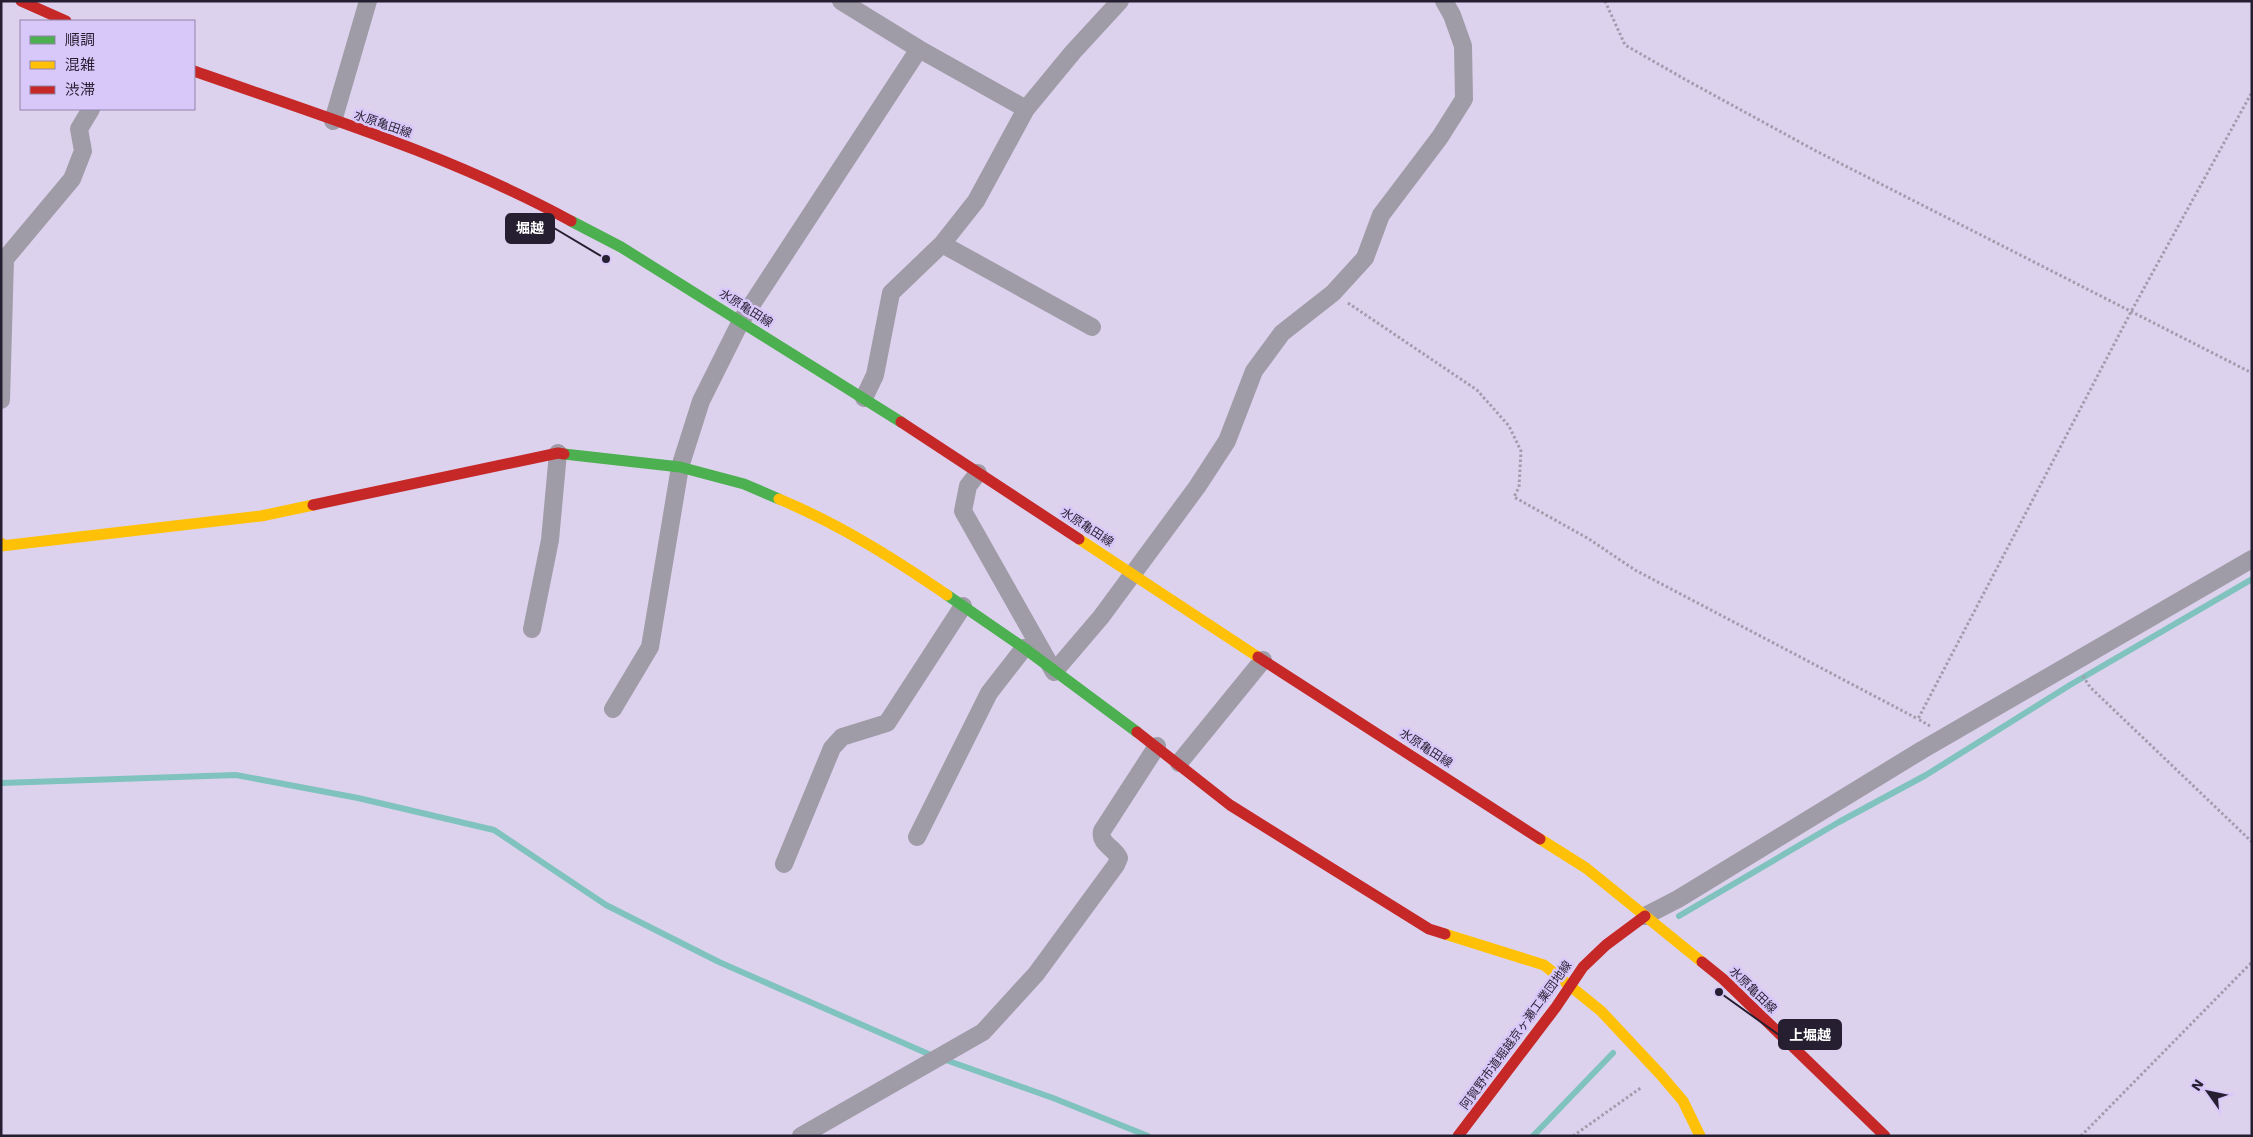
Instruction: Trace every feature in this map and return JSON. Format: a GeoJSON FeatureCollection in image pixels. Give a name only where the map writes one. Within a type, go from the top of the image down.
{"type":"FeatureCollection","features":[{"type":"Feature","properties":{"kind":"street"},"geometry":{"type":"LineString","coordinates":[[21,1],[64,20]]}},
{"type":"Feature","properties":{"kind":"street"},"geometry":{"type":"LineString","coordinates":[[333,121],[368,1]]}},
{"type":"Feature","properties":{"kind":"street"},"geometry":{"type":"LineString","coordinates":[[841,1],[919,49],[1026,109]]}},
{"type":"Feature","properties":{"kind":"street"},"geometry":{"type":"LineString","coordinates":[[864,398],[875,376],[892,293],[942,244],[976,201],[1026,109],[1072,52],[1120,1]]}},
{"type":"Feature","properties":{"kind":"street"},"geometry":{"type":"LineString","coordinates":[[1054,672],[1102,617],[1227,441],[1254,371],[1282,332],[1333,293],[1365,258],[1381,215],[1440,137],[1464,99],[1464,46],[1452,15],[1444,1]]}},
{"type":"Feature","properties":{"kind":"street"},"geometry":{"type":"LineString","coordinates":[[613,709],[650,648],[680,468],[701,402],[741,321],[919,49]]}},
{"type":"Feature","properties":{"kind":"street","name":"水原亀田線"},"geometry":{"type":"LineString","coordinates":[[195,72],[424,152],[520,193],[621,247],[864,398],[1134,573],[1263,660],[1586,868],[1723,979],[1885,1136]]}},
{"type":"Feature","properties":{"kind":"street"},"geometry":{"type":"LineString","coordinates":[[1,400],[5,258],[72,179],[83,151],[79,130],[90,110]]}},
{"type":"Feature","properties":{"kind":"street"},"geometry":{"type":"LineString","coordinates":[[942,244],[1092,327]]}},
{"type":"Feature","properties":{"kind":"street"},"geometry":{"type":"LineString","coordinates":[[532,630],[550,540],[558,453]]}},
{"type":"Feature","properties":{"kind":"street"},"geometry":{"type":"LineString","coordinates":[[1,543],[1,546],[261,516],[558,453],[680,468],[744,484],[815,514],[887,554],[1024,648],[1054,672],[1157,746],[1230,805],[1428,929],[1544,965],[1601,1011],[1660,1074],[1682,1101],[1700,1136]]}},
{"type":"Feature","properties":{"kind":"street"},"geometry":{"type":"LineString","coordinates":[[978,473],[968,486],[963,510],[1054,672]]}},
{"type":"Feature","properties":{"kind":"street"},"geometry":{"type":"LineString","coordinates":[[1645,916],[1678,899],[1947,736],[2252,559]]}},
{"type":"Feature","properties":{"kind":"street"},"geometry":{"type":"LineString","coordinates":[[784,864],[832,748],[842,736],[887,723],[963,606]]}},
{"type":"Feature","properties":{"kind":"street"},"geometry":{"type":"LineString","coordinates":[[917,837],[989,693],[1024,648]]}},
{"type":"Feature","properties":{"kind":"street"},"geometry":{"type":"LineString","coordinates":[[1179,763],[1263,660]]}},
{"type":"Feature","properties":{"kind":"street"},"geometry":{"type":"LineString","coordinates":[[800,1136],[983,1032],[1036,974],[1116,865],[1119,858],[1116,850],[1105,844],[1101,836],[1102,831],[1157,746]]}},
{"type":"Feature","properties":{"kind":"street","name":"阿賀野市道堀越京ヶ瀬工業団地線"},"geometry":{"type":"LineString","coordinates":[[1458,1136],[1556,1007],[1568,983],[1612,938],[1645,916]]}},
{"type":"Feature","properties":{"kind":"path"},"geometry":{"type":"LineString","coordinates":[[1605,1],[1625,45],[1816,151],[2252,372]]}},
{"type":"Feature","properties":{"kind":"path"},"geometry":{"type":"LineString","coordinates":[[1918,719],[2132,310],[2252,92]]}},
{"type":"Feature","properties":{"kind":"path"},"geometry":{"type":"LineString","coordinates":[[1333,293],[1477,390],[1490,404],[1509,426],[1521,451],[1519,487],[1514,497],[1589,539],[1635,570],[1947,736]]}},
{"type":"Feature","properties":{"kind":"path"},"geometry":{"type":"LineString","coordinates":[[2090,687],[2252,842]]}},
{"type":"Feature","properties":{"kind":"path"},"geometry":{"type":"LineString","coordinates":[[2081,1136],[2252,962]]}},
{"type":"Feature","properties":{"kind":"path"},"geometry":{"type":"LineString","coordinates":[[1573,1136],[1660,1074]]}},
{"type":"Feature","properties":{"kind":"waterway"},"geometry":{"type":"LineString","coordinates":[[1679,916],[1839,822],[1926,775],[2070,685],[2252,579]]}},
{"type":"Feature","properties":{"kind":"waterway"},"geometry":{"type":"LineString","coordinates":[[1,783],[236,775],[358,798],[494,830],[606,905],[719,962],[933,1056]]}},
{"type":"Feature","properties":{"kind":"waterway"},"geometry":{"type":"LineString","coordinates":[[1533,1136],[1613,1053]]}},
{"type":"Feature","properties":{"kind":"waterway"},"geometry":{"type":"LineString","coordinates":[[943,1059],[1053,1098],[1148,1136]]}},
{"type":"Feature","properties":{"kind":"traffic: fast"},"geometry":{"type":"LineString","coordinates":[[571,221],[621,247],[901,422]]}},
{"type":"Feature","properties":{"kind":"traffic: fast"},"geometry":{"type":"LineString","coordinates":[[564,454],[680,467],[744,484],[779,499]]}},
{"type":"Feature","properties":{"kind":"traffic: fast"},"geometry":{"type":"LineString","coordinates":[[947,595],[1024,648],[1137,732]]}},
{"type":"Feature","properties":{"kind":"traffic: slow"},"geometry":{"type":"LineString","coordinates":[[779,499],[823,519],[865,542],[947,595]]}},
{"type":"Feature","properties":{"kind":"traffic: slow"},"geometry":{"type":"LineString","coordinates":[[1,543],[1,546],[261,516],[313,505]]}},
{"type":"Feature","properties":{"kind":"traffic: slow"},"geometry":{"type":"LineString","coordinates":[[1079,539],[1258,657]]}},
{"type":"Feature","properties":{"kind":"traffic: slow"},"geometry":{"type":"LineString","coordinates":[[1540,839],[1586,868],[1702,962]]}},
{"type":"Feature","properties":{"kind":"traffic: slow"},"geometry":{"type":"LineString","coordinates":[[1445,934],[1544,965],[1601,1011],[1660,1074],[1683,1101],[1700,1136]]}},
{"type":"Feature","properties":{"kind":"traffic: jam"},"geometry":{"type":"LineString","coordinates":[[21,1],[64,20]]}},
{"type":"Feature","properties":{"kind":"traffic: jam"},"geometry":{"type":"LineString","coordinates":[[195,71],[386,138],[480,176],[571,221]]}},
{"type":"Feature","properties":{"kind":"traffic: jam"},"geometry":{"type":"LineString","coordinates":[[901,422],[1079,539]]}},
{"type":"Feature","properties":{"kind":"traffic: jam"},"geometry":{"type":"LineString","coordinates":[[313,505],[558,453],[564,454]]}},
{"type":"Feature","properties":{"kind":"traffic: jam"},"geometry":{"type":"LineString","coordinates":[[1258,657],[1540,839]]}},
{"type":"Feature","properties":{"kind":"traffic: jam"},"geometry":{"type":"LineString","coordinates":[[1137,732],[1230,805],[1429,929],[1445,934]]}},
{"type":"Feature","properties":{"kind":"traffic: jam"},"geometry":{"type":"LineString","coordinates":[[1458,1136],[1556,1007],[1583,967],[1606,945],[1645,916]]}},
{"type":"Feature","properties":{"kind":"traffic: jam"},"geometry":{"type":"LineString","coordinates":[[1702,962],[1723,979],[1885,1136]]}},
{"type":"Feature","properties":{"kind":"place","name":"堀越"},"geometry":{"type":"Point","coordinates":[606,259]}},
{"type":"Feature","properties":{"kind":"place","name":"上堀越"},"geometry":{"type":"Point","coordinates":[1719,992]}}]}
